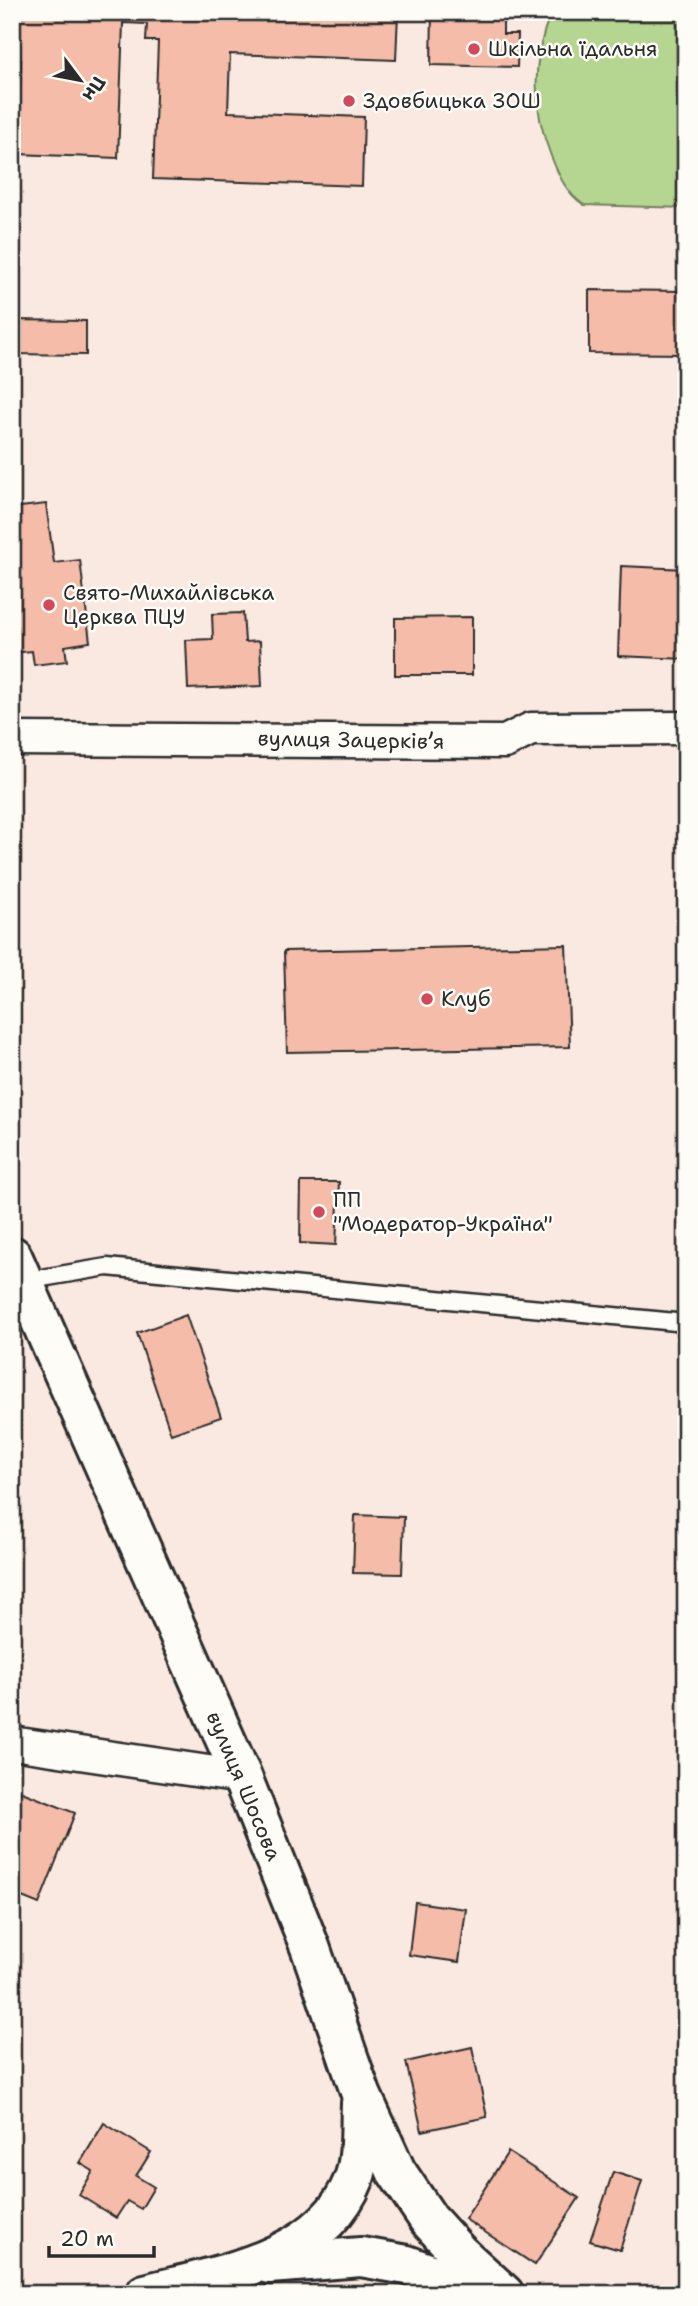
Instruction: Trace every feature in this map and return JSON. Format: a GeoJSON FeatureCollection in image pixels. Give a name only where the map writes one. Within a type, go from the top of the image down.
{"type":"FeatureCollection","features":[{"type":"Feature","properties":{"kind":"main road","name":"вулиця Шосова"},"geometry":{"type":"LineString","coordinates":[[17,1269],[242,1777],[310,1947],[361,2094],[396,2171],[429,2220],[459,2253],[504,2294]]}},
{"type":"Feature","properties":{"kind":"main road"},"geometry":{"type":"LineString","coordinates":[[252,2280],[329,2220],[344,2200],[355,2177],[361,2094]]}},
{"type":"Feature","properties":{"kind":"main road"},"geometry":{"type":"LineString","coordinates":[[145,2294],[200,2280],[252,2280],[361,2257],[407,2265],[484,2294]]}},
{"type":"Feature","properties":{"kind":"street","name":"вулиця Зацерківʼя"},"geometry":{"type":"LineString","coordinates":[[12,738],[505,742],[531,729],[686,728]]}},
{"type":"Feature","properties":{"kind":"street"},"geometry":{"type":"LineString","coordinates":[[12,1743],[242,1777]]}},
{"type":"Feature","properties":{"kind":"lane"},"geometry":{"type":"LineString","coordinates":[[17,1269],[107,1267],[686,1323]]}},
{"type":"Feature","properties":{"kind":"green space"},"geometry":{"type":"Polygon","coordinates":[[[551,12],[686,12],[686,208],[584,205],[564,184],[545,138],[537,102],[537,66],[544,30],[551,12]]]}},
{"type":"Feature","properties":{"kind":"building"},"geometry":{"type":"Polygon","coordinates":[[[12,12],[398,12],[396,60],[230,54],[228,112],[364,117],[362,186],[153,179],[158,41],[146,41],[147,24],[123,23],[118,158],[17,154],[21,60],[12,60],[12,12]]]}},
{"type":"Feature","properties":{"kind":"building","name":"Шкільна їдальня"},"geometry":{"type":"Polygon","coordinates":[[[432,12],[503,12],[503,34],[518,34],[517,67],[431,65],[432,12]]]}},
{"type":"Feature","properties":{"kind":"building"},"geometry":{"type":"Polygon","coordinates":[[[589,290],[686,291],[686,354],[589,353],[589,290]]]}},
{"type":"Feature","properties":{"kind":"building"},"geometry":{"type":"Polygon","coordinates":[[[12,320],[86,321],[86,355],[12,354],[12,320]]]}},
{"type":"Feature","properties":{"kind":"building","name":"Свято-Михайлівська Церква ПЦУ"},"geometry":{"type":"Polygon","coordinates":[[[46,504],[54,563],[80,560],[90,642],[65,646],[67,661],[34,665],[32,651],[12,653],[12,508],[46,504]]]}},
{"type":"Feature","properties":{"kind":"building"},"geometry":{"type":"Polygon","coordinates":[[[621,566],[686,569],[686,659],[618,656],[621,566]]]}},
{"type":"Feature","properties":{"kind":"building"},"geometry":{"type":"Polygon","coordinates":[[[243,613],[245,642],[260,641],[262,686],[188,689],[186,640],[213,639],[212,614],[243,613]]]}},
{"type":"Feature","properties":{"kind":"building"},"geometry":{"type":"Polygon","coordinates":[[[472,617],[472,675],[395,675],[395,618],[472,617]]]}},
{"type":"Feature","properties":{"kind":"building","name":"Клуб"},"geometry":{"type":"Polygon","coordinates":[[[566,945],[570,1047],[287,1052],[284,951],[566,945]]]}},
{"type":"Feature","properties":{"kind":"building","name":"ПП \"Модератор-Україна\""},"geometry":{"type":"Polygon","coordinates":[[[301,1182],[339,1182],[336,1245],[300,1243],[301,1182]]]}},
{"type":"Feature","properties":{"kind":"building"},"geometry":{"type":"Polygon","coordinates":[[[186,1315],[221,1417],[171,1434],[137,1333],[186,1315]]]}},
{"type":"Feature","properties":{"kind":"building"},"geometry":{"type":"Polygon","coordinates":[[[355,1515],[404,1517],[402,1574],[353,1573],[355,1515]]]}},
{"type":"Feature","properties":{"kind":"building"},"geometry":{"type":"Polygon","coordinates":[[[17,1790],[75,1813],[39,1904],[12,1893],[12,1802],[17,1790]]]}},
{"type":"Feature","properties":{"kind":"building"},"geometry":{"type":"Polygon","coordinates":[[[415,1902],[466,1909],[459,1962],[409,1955],[415,1902]]]}},
{"type":"Feature","properties":{"kind":"building"},"geometry":{"type":"Polygon","coordinates":[[[472,2047],[487,2117],[422,2131],[406,2062],[472,2047]]]}},
{"type":"Feature","properties":{"kind":"building"},"geometry":{"type":"Polygon","coordinates":[[[104,2123],[151,2152],[136,2176],[154,2187],[141,2209],[127,2201],[116,2218],[79,2195],[93,2171],[80,2163],[104,2123]]]}},
{"type":"Feature","properties":{"kind":"building"},"geometry":{"type":"Polygon","coordinates":[[[508,2152],[579,2198],[535,2265],[465,2219],[508,2152]]]}},
{"type":"Feature","properties":{"kind":"building"},"geometry":{"type":"Polygon","coordinates":[[[613,2172],[642,2181],[620,2250],[590,2241],[613,2172]]]}},
{"type":"Feature","properties":{"kind":"building"},"geometry":{"type":"Polygon","coordinates":[[[12,2246],[19,2270],[12,2272],[12,2246]]]}},
{"type":"Feature","properties":{"kind":"building"},"geometry":{"type":"Polygon","coordinates":[[[686,2253],[686,2294],[675,2294],[686,2253]]]}},
{"type":"Feature","properties":{"kind":"place","name":"Шкільна їдальня"},"geometry":{"type":"Point","coordinates":[474,49]}},
{"type":"Feature","properties":{"kind":"place","name":"Здовбицька ЗОШ"},"geometry":{"type":"Point","coordinates":[349,101]}},
{"type":"Feature","properties":{"kind":"place","name":"Свято-Михайлівська Церква ПЦУ"},"geometry":{"type":"Point","coordinates":[49,605]}},
{"type":"Feature","properties":{"kind":"place","name":"Клуб"},"geometry":{"type":"Point","coordinates":[427,999]}},
{"type":"Feature","properties":{"kind":"place","name":"ПП \"Модератор-Україна\""},"geometry":{"type":"Point","coordinates":[319,1212]}}]}
